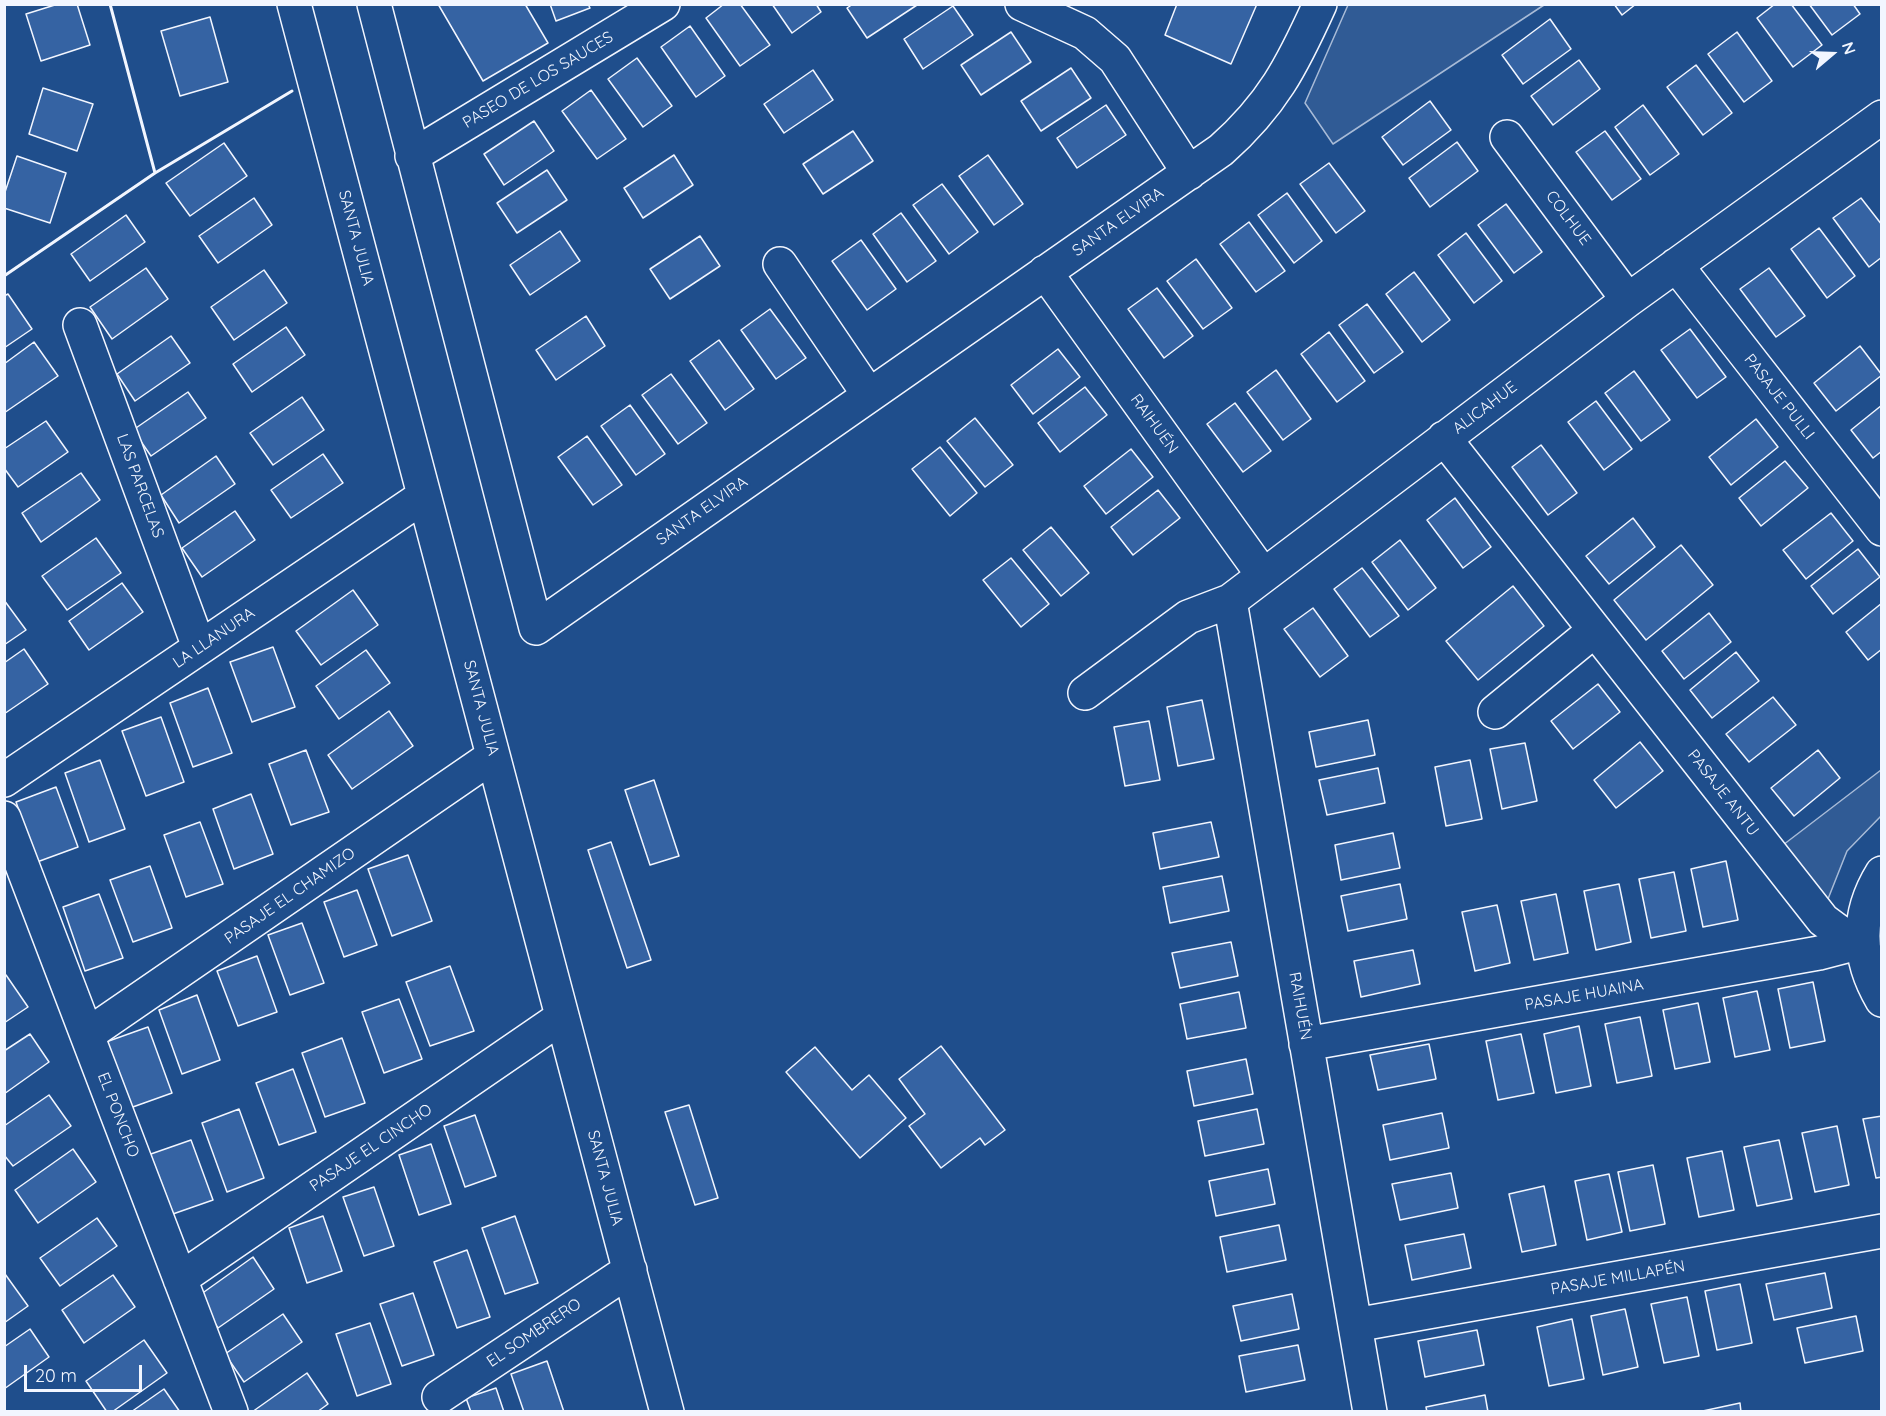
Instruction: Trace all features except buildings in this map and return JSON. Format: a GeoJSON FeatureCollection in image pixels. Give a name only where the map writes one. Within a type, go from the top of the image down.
{"type":"FeatureCollection","features":[{"type":"Feature","properties":{"kind":"street","name":"SANTA JULIA"},"geometry":{"type":"LineString","coordinates":[[294,4],[667,1412]]}},
{"type":"Feature","properties":{"kind":"street"},"geometry":{"type":"LineString","coordinates":[[374,4],[412,156]]}},
{"type":"Feature","properties":{"kind":"street","name":"PASEO DE LOS SAUCES"},"geometry":{"type":"LineString","coordinates":[[412,156],[663,4]]}},
{"type":"Feature","properties":{"kind":"street"},"geometry":{"type":"LineString","coordinates":[[1022,4],[1084,33],[1115,59],[1189,173]]}},
{"type":"Feature","properties":{"kind":"street","name":"SANTA ELVIRA"},"geometry":{"type":"LineString","coordinates":[[412,156],[536,628],[1221,150],[1264,107],[1284,80],[1320,4]]}},
{"type":"Feature","properties":{"kind":"street","name":"ALICAHUE"},"geometry":{"type":"LineString","coordinates":[[1085,693],[1188,617],[1230,601],[1628,300],[1881,117]]}},
{"type":"Feature","properties":{"kind":"street","name":"COLHUE"},"geometry":{"type":"LineString","coordinates":[[1507,137],[1628,300]]}},
{"type":"Feature","properties":{"kind":"street"},"geometry":{"type":"LineString","coordinates":[[780,264],[869,395]]}},
{"type":"Feature","properties":{"kind":"street","name":"PASAJE PULLI"},"geometry":{"type":"LineString","coordinates":[[1676,265],[1881,529]]}},
{"type":"Feature","properties":{"kind":"street","name":"RAIHUÉN"},"geometry":{"type":"LineString","coordinates":[[1045,272],[1263,575]]}},
{"type":"Feature","properties":{"kind":"street","name":"LAS PARCELAS"},"geometry":{"type":"LineString","coordinates":[[80,325],[199,647]]}},
{"type":"Feature","properties":{"kind":"street","name":"PASAJE ANTU"},"geometry":{"type":"LineString","coordinates":[[1444,438],[1822,920],[1846,937],[1861,942]]}},
{"type":"Feature","properties":{"kind":"street","name":"LA LLANURA"},"geometry":{"type":"LineString","coordinates":[[4,780],[424,496]]}},
{"type":"Feature","properties":{"kind":"street","name":"RAIHUÉN"},"geometry":{"type":"LineString","coordinates":[[1230,601],[1370,1412]]}},
{"type":"Feature","properties":{"kind":"street"},"geometry":{"type":"LineString","coordinates":[[1495,712],[1595,630]]}},
{"type":"Feature","properties":{"kind":"street","name":"PASAJE EL CHAMIZO"},"geometry":{"type":"LineString","coordinates":[[87,1035],[493,756]]}},
{"type":"Feature","properties":{"kind":"street","name":"EL PONCHO"},"geometry":{"type":"LineString","coordinates":[[4,818],[231,1412]]}},
{"type":"Feature","properties":{"kind":"street"},"geometry":{"type":"LineString","coordinates":[[1881,873],[1866,904],[1861,942],[1865,960],[1881,1000]]}},
{"type":"Feature","properties":{"kind":"street","name":"PASAJE HUAINA"},"geometry":{"type":"LineString","coordinates":[[1306,1044],[1819,953],[1861,942]]}},
{"type":"Feature","properties":{"kind":"street","name":"PASAJE EL CINCHO"},"geometry":{"type":"LineString","coordinates":[[180,1280],[562,1017]]}},
{"type":"Feature","properties":{"kind":"street","name":"PASAJE MILLAPÉN"},"geometry":{"type":"LineString","coordinates":[[1355,1325],[1881,1231]]}},
{"type":"Feature","properties":{"kind":"street","name":"EL SOMBRERO"},"geometry":{"type":"LineString","coordinates":[[439,1397],[630,1270]]}},
{"type":"Feature","properties":{"kind":"shaded area"},"geometry":{"type":"Polygon","coordinates":[[[1348,4],[1544,5],[1333,144],[1305,103],[1348,4]]]}},
{"type":"Feature","properties":{"kind":"shaded area"},"geometry":{"type":"Polygon","coordinates":[[[1881,770],[1881,816],[1847,851],[1826,904],[1783,845],[1881,770]]]}},
{"type":"Feature","properties":{"kind":"wall"},"geometry":{"type":"LineString","coordinates":[[110,4],[155,173]]}},
{"type":"Feature","properties":{"kind":"wall"},"geometry":{"type":"LineString","coordinates":[[4,276],[155,173],[292,91]]}}]}
